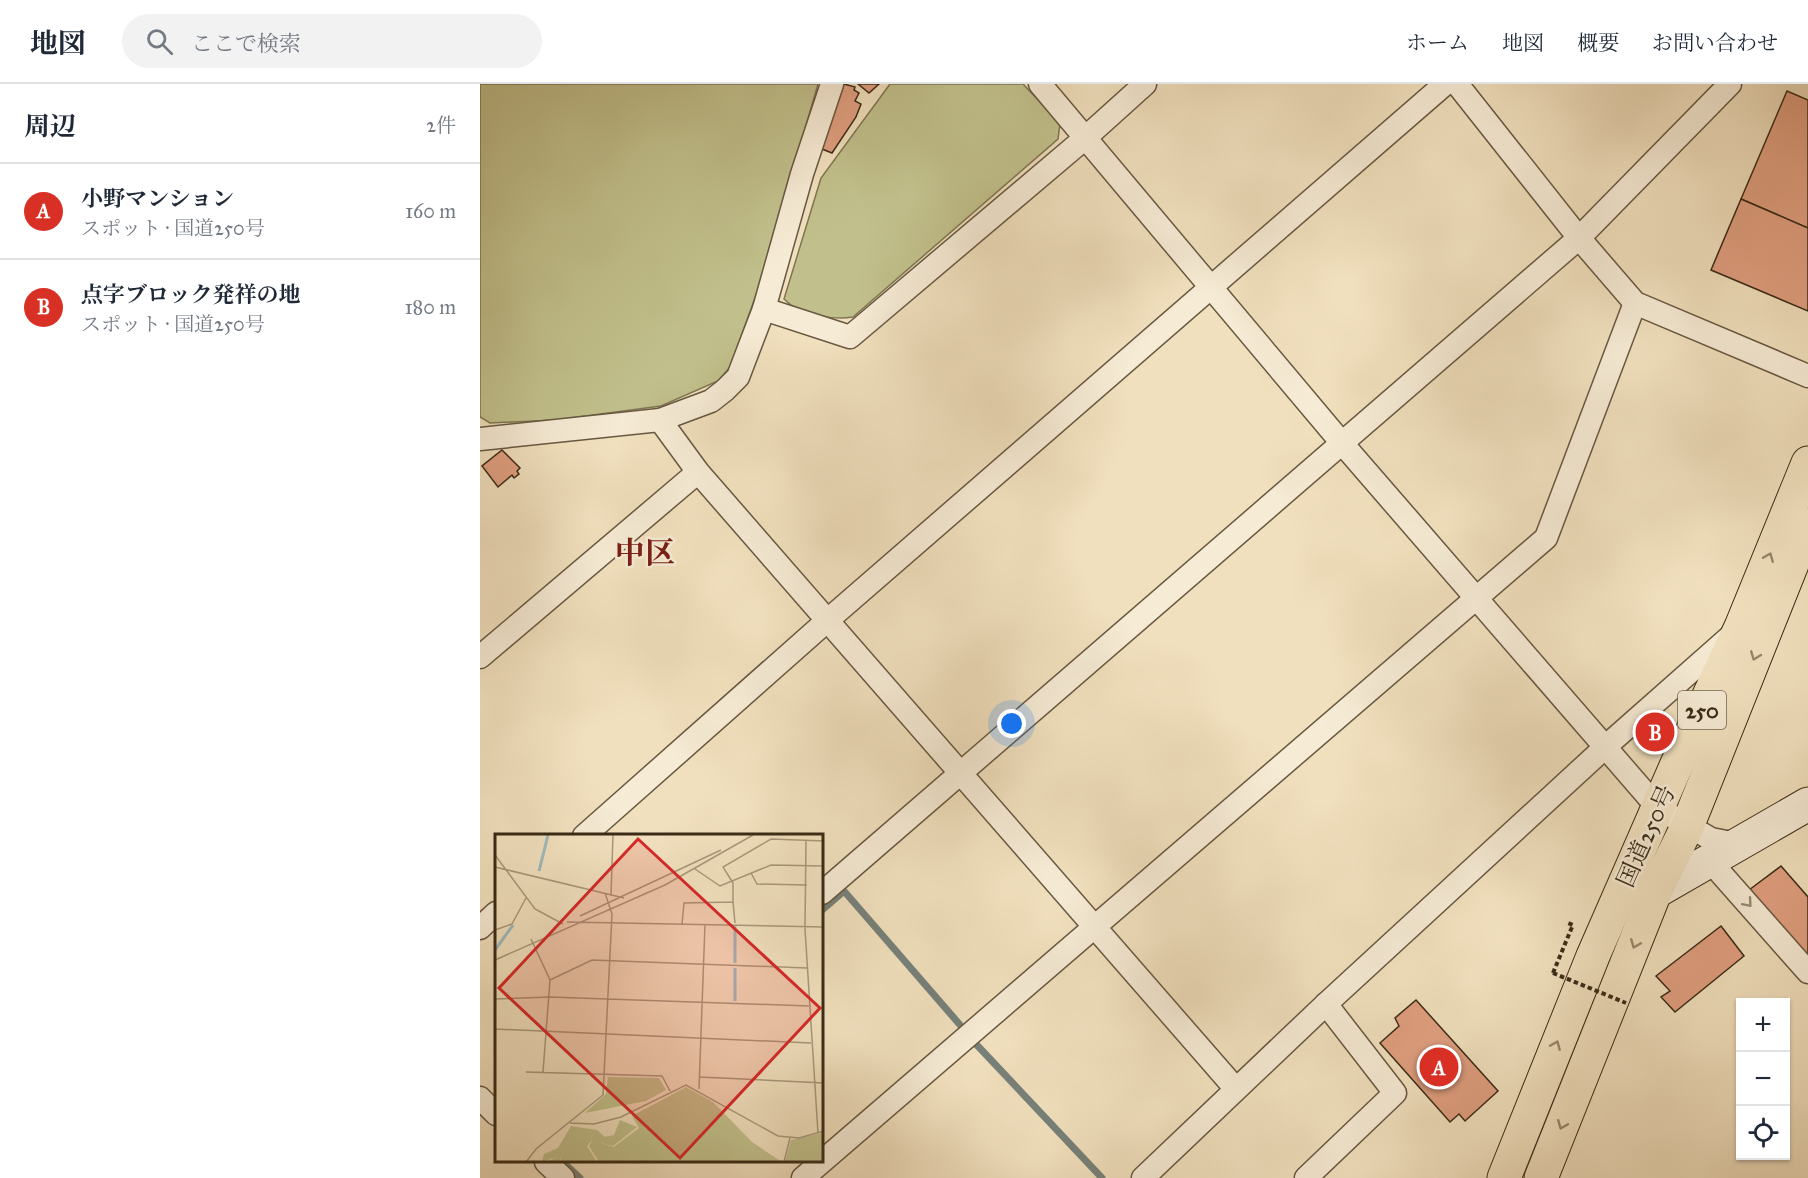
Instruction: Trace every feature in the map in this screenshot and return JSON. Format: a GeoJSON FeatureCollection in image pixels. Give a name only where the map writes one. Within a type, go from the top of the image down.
{"type":"FeatureCollection","features":[{"type":"Feature","properties":{"kind":"highway","name":"国道250号"},"geometry":{"type":"LineString","coordinates":[[1504,1178],[1593,956],[1741,627],[1808,463]]}},
{"type":"Feature","properties":{"kind":"highway","name":"国道250号"},"geometry":{"type":"LineString","coordinates":[[1541,1178],[1656,890],[1687,827],[1792,575],[1808,524]]}},
{"type":"Feature","properties":{"kind":"main road"},"geometry":{"type":"LineString","coordinates":[[1593,956],[1626,912],[1656,890],[1808,804]]}},
{"type":"Feature","properties":{"kind":"street"},"geometry":{"type":"LineString","coordinates":[[480,439],[660,420],[711,401],[738,377],[764,309],[801,174],[832,84]]}},
{"type":"Feature","properties":{"kind":"street"},"geometry":{"type":"LineString","coordinates":[[1040,84],[1341,442],[1658,808],[1711,839],[1737,844]]}},
{"type":"Feature","properties":{"kind":"street"},"geometry":{"type":"LineString","coordinates":[[764,309],[850,337],[1084,139],[1145,84]]}},
{"type":"Feature","properties":{"kind":"street"},"geometry":{"type":"LineString","coordinates":[[586,834],[829,619],[1445,84]]}},
{"type":"Feature","properties":{"kind":"street"},"geometry":{"type":"LineString","coordinates":[[1457,84],[1579,238],[1635,303],[1808,376]]}},
{"type":"Feature","properties":{"kind":"street"},"geometry":{"type":"LineString","coordinates":[[824,891],[1579,238],[1730,84]]}},
{"type":"Feature","properties":{"kind":"street"},"geometry":{"type":"LineString","coordinates":[[824,1160],[1546,538],[1635,303]]}},
{"type":"Feature","properties":{"kind":"street"},"geometry":{"type":"LineString","coordinates":[[660,420],[698,472],[829,619],[1235,1088]]}},
{"type":"Feature","properties":{"kind":"street"},"geometry":{"type":"LineString","coordinates":[[480,657],[698,472]]}},
{"type":"Feature","properties":{"kind":"street"},"geometry":{"type":"LineString","coordinates":[[1143,1178],[1235,1088],[1326,1004],[1606,747],[1741,627],[1792,575]]}},
{"type":"Feature","properties":{"kind":"street"},"geometry":{"type":"LineString","coordinates":[[1709,860],[1808,972]]}},
{"type":"Feature","properties":{"kind":"street"},"geometry":{"type":"LineString","coordinates":[[480,928],[495,914]]}},
{"type":"Feature","properties":{"kind":"street"},"geometry":{"type":"LineString","coordinates":[[1306,1178],[1395,1092],[1326,1004]]}},
{"type":"Feature","properties":{"kind":"street"},"geometry":{"type":"LineString","coordinates":[[480,1098],[495,1113]]}},
{"type":"Feature","properties":{"kind":"street"},"geometry":{"type":"LineString","coordinates":[[548,1163],[563,1178]]}},
{"type":"Feature","properties":{"kind":"street"},"geometry":{"type":"LineString","coordinates":[[803,1178],[820,1163]]}},
{"type":"Feature","properties":{"kind":"path"},"geometry":{"type":"LineString","coordinates":[[1568,923],[1573,925],[1553,973],[1626,1003]]}},
{"type":"Feature","properties":{"kind":"shaded area"},"geometry":{"type":"Polygon","coordinates":[[[480,84],[818,84],[760,284],[730,367],[718,381],[661,406],[555,420],[490,423],[480,417],[480,84]]]}},
{"type":"Feature","properties":{"kind":"shaded area"},"geometry":{"type":"Polygon","coordinates":[[[890,84],[1023,84],[1060,123],[1058,139],[853,317],[835,318],[807,313],[784,299],[821,178],[890,84]]]}},
{"type":"Feature","properties":{"kind":"building"},"geometry":{"type":"Polygon","coordinates":[[[844,84],[855,87],[854,90],[859,93],[855,101],[861,104],[856,117],[832,153],[822,149],[844,84]]]}},
{"type":"Feature","properties":{"kind":"building"},"geometry":{"type":"Polygon","coordinates":[[[858,84],[879,84],[869,93],[858,84]]]}},
{"type":"Feature","properties":{"kind":"building"},"geometry":{"type":"Polygon","coordinates":[[[1787,91],[1808,100],[1808,228],[1741,199],[1787,91]]]}},
{"type":"Feature","properties":{"kind":"building"},"geometry":{"type":"Polygon","coordinates":[[[1741,199],[1808,228],[1808,311],[1711,270],[1741,199]]]}},
{"type":"Feature","properties":{"kind":"building"},"geometry":{"type":"Polygon","coordinates":[[[502,450],[520,468],[517,471],[519,474],[514,478],[512,475],[498,487],[482,466],[502,450]]]}},
{"type":"Feature","properties":{"kind":"building"},"geometry":{"type":"Polygon","coordinates":[[[1781,866],[1808,897],[1808,957],[1749,890],[1781,866]]]}},
{"type":"Feature","properties":{"kind":"building"},"geometry":{"type":"Polygon","coordinates":[[[1721,926],[1744,956],[1675,1012],[1661,997],[1670,991],[1656,976],[1721,926]]]}},
{"type":"Feature","properties":{"kind":"building"},"geometry":{"type":"Polygon","coordinates":[[[1416,1000],[1498,1091],[1465,1121],[1459,1114],[1450,1122],[1380,1043],[1399,1026],[1395,1018],[1416,1000]]]}},
{"type":"Feature","properties":{"kind":"waterway"},"geometry":{"type":"LineString","coordinates":[[824,908],[844,891],[961,1026]]}},
{"type":"Feature","properties":{"kind":"waterway"},"geometry":{"type":"LineString","coordinates":[[975,1043],[1102,1178]]}},
{"type":"Feature","properties":{"kind":"waterway"},"geometry":{"type":"LineString","coordinates":[[564,1163],[580,1178]]}},
{"type":"Feature","properties":{"kind":"place","name":"点字ブロック発祥の地"},"geometry":{"type":"Point","coordinates":[1655,732]}},
{"type":"Feature","properties":{"kind":"place","name":"小野マンション"},"geometry":{"type":"Point","coordinates":[1439,1067]}},
{"type":"Feature","properties":{"kind":"district","name":"中区"},"geometry":{"type":"Point","coordinates":[645,553]}}]}
